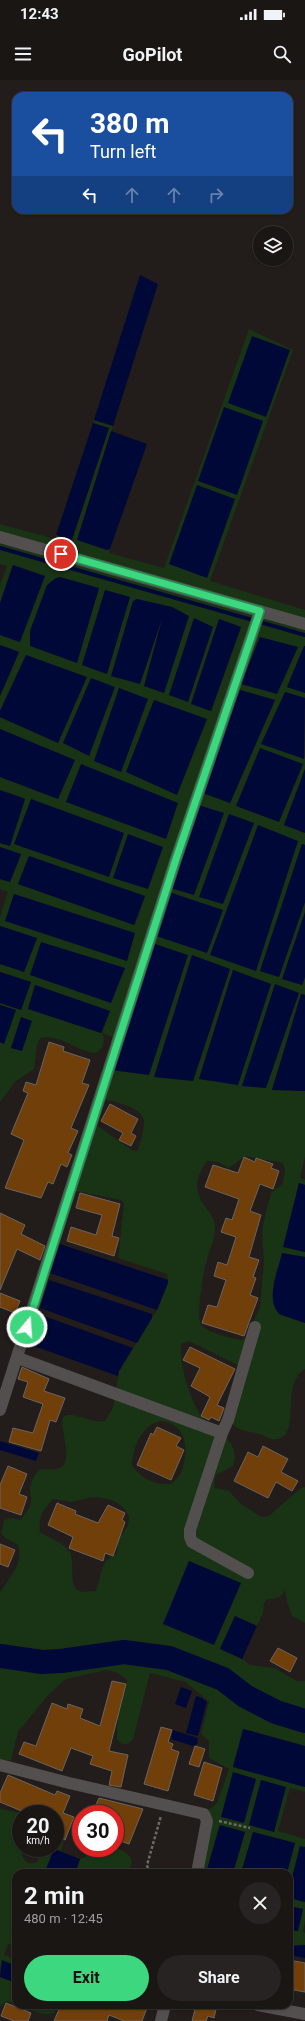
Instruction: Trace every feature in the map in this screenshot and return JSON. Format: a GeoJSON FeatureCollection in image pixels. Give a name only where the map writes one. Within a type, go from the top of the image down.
{"type":"FeatureCollection","features":[{"type":"Feature","properties":{"kind":"street"},"geometry":{"type":"LineString","coordinates":[[0,537],[259,613],[305,624]]}},
{"type":"Feature","properties":{"kind":"street"},"geometry":{"type":"LineString","coordinates":[[0,1410],[18,1358],[175,862],[259,613]]}},
{"type":"Feature","properties":{"kind":"street"},"geometry":{"type":"LineString","coordinates":[[248,1573],[197,1546],[192,1542],[190,1530],[222,1433],[228,1420],[255,1327]]}},
{"type":"Feature","properties":{"kind":"street"},"geometry":{"type":"LineString","coordinates":[[18,1358],[222,1433]]}},
{"type":"Feature","properties":{"kind":"street"},"geometry":{"type":"LineString","coordinates":[[0,1765],[69,1783],[198,1811],[204,1814],[207,1822],[198,1869]]}},
{"type":"Feature","properties":{"kind":"street"},"geometry":{"type":"LineString","coordinates":[[161,2021],[164,2009]]}},
{"type":"Feature","properties":{"kind":"street"},"geometry":{"type":"LineString","coordinates":[[279,2009],[305,2014]]}},
{"type":"Feature","properties":{"kind":"path"},"geometry":{"type":"LineString","coordinates":[[148,1869],[147,1865],[163,1809]]}},
{"type":"Feature","properties":{"kind":"path"},"geometry":{"type":"LineString","coordinates":[[207,1822],[222,1821],[250,1828]]}},
{"type":"Feature","properties":{"kind":"green space"},"geometry":{"type":"Polygon","coordinates":[[[249,329],[293,350],[210,581],[305,610],[305,646],[287,687],[305,693],[305,698],[285,692],[304,759],[305,756],[305,769],[284,825],[305,833],[305,845],[302,844],[260,971],[279,977],[305,902],[302,985],[305,977],[305,995],[302,994],[272,1089],[305,1091],[305,1157],[300,1178],[305,1180],[305,1185],[299,1183],[284,1247],[305,1252],[305,1257],[282,1253],[279,1314],[305,1323],[305,1369],[297,1376],[293,1387],[290,1422],[287,1431],[282,1437],[272,1439],[260,1434],[241,1430],[235,1426],[232,1423],[238,1365],[189,1341],[181,1344],[181,1353],[183,1370],[191,1397],[199,1413],[204,1420],[229,1441],[233,1448],[235,1456],[233,1466],[216,1475],[214,1483],[215,1488],[229,1491],[241,1504],[262,1517],[269,1516],[301,1488],[305,1487],[305,1623],[292,1616],[285,1590],[280,1597],[267,1599],[264,1603],[263,1613],[257,1626],[235,1616],[220,1648],[242,1659],[250,1665],[274,1668],[297,1681],[305,1681],[305,1746],[244,1729],[233,1767],[305,1787],[305,1792],[290,1788],[278,1831],[305,1839],[305,1847],[300,1846],[293,1874],[293,1869],[288,1869],[295,1843],[253,1832],[242,1869],[234,1869],[245,1832],[219,1826],[207,1869],[197,1869],[204,1814],[217,1803],[229,1769],[209,1758],[209,1741],[201,1734],[209,1702],[186,1682],[150,1673],[133,1739],[128,1744],[122,1744],[117,1740],[117,1720],[127,1679],[115,1672],[106,1670],[66,1679],[48,1695],[18,1732],[11,1761],[0,1759],[0,1593],[15,1570],[19,1559],[18,1545],[5,1538],[1,1533],[4,1520],[12,1518],[20,1520],[27,1511],[31,1504],[30,1489],[32,1482],[40,1469],[56,1469],[62,1466],[65,1461],[66,1447],[62,1423],[63,1417],[71,1415],[94,1421],[105,1421],[113,1408],[119,1371],[157,1310],[168,1283],[167,1274],[118,1258],[124,1203],[121,1200],[71,1190],[92,1122],[133,1151],[138,1150],[144,1125],[144,1119],[140,1113],[135,1109],[120,1103],[99,1098],[118,1039],[102,1033],[104,1039],[103,1044],[96,1053],[82,1050],[55,1038],[40,1038],[37,1045],[34,1069],[16,1081],[0,1102],[0,1042],[3,1044],[15,1010],[0,1005],[0,1003],[21,1010],[31,982],[0,972],[0,964],[24,971],[37,939],[0,926],[0,917],[8,892],[0,889],[0,879],[10,882],[21,855],[0,847],[0,843],[9,846],[25,798],[0,790],[0,777],[58,798],[74,761],[0,729],[0,717],[58,743],[26,655],[0,711],[0,696],[19,652],[0,645],[0,635],[20,642],[13,565],[0,603],[0,585],[7,566],[0,564],[0,524],[55,539],[56,535],[72,540],[109,428],[93,423],[94,420],[113,426],[77,540],[107,550],[110,549],[109,553],[164,568],[249,329]],[[105,590],[82,665],[106,674],[130,597],[105,590]],[[219,619],[191,704],[211,711],[241,627],[219,619]],[[240,690],[203,793],[230,803],[275,700],[240,690]],[[29,857],[18,884],[135,925],[145,896],[29,857]],[[192,956],[193,1081],[230,969],[192,956]],[[233,970],[199,1079],[238,1084],[271,984],[233,970]],[[35,985],[28,1009],[102,1033],[110,1011],[35,985]],[[245,1156],[229,1168],[218,1162],[207,1161],[200,1173],[197,1184],[199,1195],[212,1217],[215,1227],[204,1273],[199,1318],[202,1326],[212,1332],[226,1337],[242,1340],[245,1338],[260,1308],[264,1262],[262,1233],[264,1220],[271,1193],[283,1183],[285,1170],[283,1163],[245,1156]],[[160,1421],[148,1427],[143,1432],[134,1451],[132,1465],[139,1474],[149,1480],[160,1484],[171,1484],[180,1475],[183,1467],[185,1458],[184,1440],[176,1427],[169,1423],[160,1421]],[[92,1497],[72,1502],[53,1499],[44,1510],[40,1522],[40,1532],[59,1543],[69,1551],[72,1562],[74,1586],[83,1592],[96,1591],[103,1566],[107,1560],[117,1553],[118,1540],[128,1526],[129,1516],[122,1506],[109,1499],[92,1497]]]}},
{"type":"Feature","properties":{"kind":"green space"},"geometry":{"type":"Polygon","coordinates":[[[2,1809],[12,1811],[12,1857],[24,1857],[30,1863],[37,1862],[39,1857],[51,1857],[46,1869],[12,1869],[12,1925],[10,1931],[12,1932],[12,1946],[8,1944],[4,1955],[12,1958],[12,1964],[3,1961],[0,1967],[0,1810],[2,1809]]]}},
{"type":"Feature","properties":{"kind":"green space"},"geometry":{"type":"Polygon","coordinates":[[[124,1852],[132,1861],[129,1869],[76,1869],[80,1859],[86,1857],[124,1857],[124,1852]]]}},
{"type":"Feature","properties":{"kind":"green space"},"geometry":{"type":"Polygon","coordinates":[[[293,1899],[305,1902],[305,1921],[303,1932],[305,1933],[305,1945],[293,1946],[293,1930],[298,1931],[303,1909],[293,1907],[293,1899]]]}},
{"type":"Feature","properties":{"kind":"green space"},"geometry":{"type":"Polygon","coordinates":[[[0,1977],[12,1982],[12,2003],[7,2001],[0,2006],[0,1977]]]}},
{"type":"Feature","properties":{"kind":"green space"},"geometry":{"type":"Polygon","coordinates":[[[29,2009],[56,2009],[54,2013],[50,2014],[36,2012],[29,2009]]]}},
{"type":"Feature","properties":{"kind":"shaded area"},"geometry":{"type":"Polygon","coordinates":[[[140,275],[158,284],[113,426],[94,420],[140,275]]]}},
{"type":"Feature","properties":{"kind":"shaded area"},"geometry":{"type":"Polygon","coordinates":[[[252,336],[290,350],[266,417],[228,403],[252,336]]]}},
{"type":"Feature","properties":{"kind":"shaded area"},"geometry":{"type":"Polygon","coordinates":[[[224,407],[263,421],[237,495],[198,481],[224,407]]]}},
{"type":"Feature","properties":{"kind":"shaded area"},"geometry":{"type":"Polygon","coordinates":[[[93,423],[109,428],[72,540],[56,535],[93,423]]]}},
{"type":"Feature","properties":{"kind":"shaded area"},"geometry":{"type":"Polygon","coordinates":[[[111,431],[147,444],[110,549],[107,550],[77,540],[111,431]]]}},
{"type":"Feature","properties":{"kind":"shaded area"},"geometry":{"type":"Polygon","coordinates":[[[197,485],[235,499],[207,578],[169,564],[197,485]]]}},
{"type":"Feature","properties":{"kind":"shaded area"},"geometry":{"type":"Polygon","coordinates":[[[13,565],[45,576],[20,642],[0,635],[0,603],[13,565]]]}},
{"type":"Feature","properties":{"kind":"shaded area"},"geometry":{"type":"Polygon","coordinates":[[[60,577],[99,588],[77,663],[30,646],[30,631],[47,585],[56,578],[60,577]]]}},
{"type":"Feature","properties":{"kind":"shaded area"},"geometry":{"type":"Polygon","coordinates":[[[105,590],[130,597],[107,674],[82,665],[105,590]]]}},
{"type":"Feature","properties":{"kind":"shaded area"},"geometry":{"type":"Polygon","coordinates":[[[137,599],[172,607],[189,616],[164,693],[144,686],[162,619],[140,684],[111,676],[133,601],[137,599]]]}},
{"type":"Feature","properties":{"kind":"shaded area"},"geometry":{"type":"Polygon","coordinates":[[[194,618],[213,627],[188,702],[169,695],[194,618]]]}},
{"type":"Feature","properties":{"kind":"shaded area"},"geometry":{"type":"Polygon","coordinates":[[[219,619],[241,627],[211,711],[191,704],[219,619]]]}},
{"type":"Feature","properties":{"kind":"shaded area"},"geometry":{"type":"Polygon","coordinates":[[[260,637],[298,647],[277,694],[241,684],[260,637]]]}},
{"type":"Feature","properties":{"kind":"shaded area"},"geometry":{"type":"Polygon","coordinates":[[[0,645],[19,652],[0,696],[0,645]]]}},
{"type":"Feature","properties":{"kind":"shaded area"},"geometry":{"type":"Polygon","coordinates":[[[305,646],[305,693],[287,687],[305,646]]]}},
{"type":"Feature","properties":{"kind":"shaded area"},"geometry":{"type":"Polygon","coordinates":[[[26,655],[87,677],[58,743],[0,717],[0,711],[26,655]]]}},
{"type":"Feature","properties":{"kind":"shaded area"},"geometry":{"type":"Polygon","coordinates":[[[91,678],[115,687],[89,756],[63,743],[91,678]]]}},
{"type":"Feature","properties":{"kind":"shaded area"},"geometry":{"type":"Polygon","coordinates":[[[119,688],[148,699],[121,772],[94,761],[119,688]]]}},
{"type":"Feature","properties":{"kind":"shaded area"},"geometry":{"type":"Polygon","coordinates":[[[240,690],[275,700],[230,803],[203,793],[240,690]]]}},
{"type":"Feature","properties":{"kind":"shaded area"},"geometry":{"type":"Polygon","coordinates":[[[285,692],[305,698],[304,759],[261,744],[285,692]]]}},
{"type":"Feature","properties":{"kind":"shaded area"},"geometry":{"type":"Polygon","coordinates":[[[154,700],[207,719],[177,795],[126,772],[154,700]]]}},
{"type":"Feature","properties":{"kind":"shaded area"},"geometry":{"type":"Polygon","coordinates":[[[0,729],[75,760],[58,799],[0,777],[0,729]]]}},
{"type":"Feature","properties":{"kind":"shaded area"},"geometry":{"type":"Polygon","coordinates":[[[260,748],[303,764],[279,822],[236,806],[260,748]]]}},
{"type":"Feature","properties":{"kind":"shaded area"},"geometry":{"type":"Polygon","coordinates":[[[81,764],[178,803],[166,839],[66,802],[81,764]]]}},
{"type":"Feature","properties":{"kind":"shaded area"},"geometry":{"type":"Polygon","coordinates":[[[305,769],[305,833],[284,825],[305,769]]]}},
{"type":"Feature","properties":{"kind":"shaded area"},"geometry":{"type":"Polygon","coordinates":[[[0,790],[25,799],[10,846],[0,843],[0,790]]]}},
{"type":"Feature","properties":{"kind":"shaded area"},"geometry":{"type":"Polygon","coordinates":[[[31,799],[124,833],[109,877],[14,844],[31,799]]]}},
{"type":"Feature","properties":{"kind":"shaded area"},"geometry":{"type":"Polygon","coordinates":[[[198,805],[224,813],[194,895],[170,888],[198,805]]]}},
{"type":"Feature","properties":{"kind":"shaded area"},"geometry":{"type":"Polygon","coordinates":[[[229,814],[254,823],[223,904],[199,897],[229,814]]]}},
{"type":"Feature","properties":{"kind":"shaded area"},"geometry":{"type":"Polygon","coordinates":[[[258,825],[298,841],[256,971],[210,955],[258,825]]]}},
{"type":"Feature","properties":{"kind":"shaded area"},"geometry":{"type":"Polygon","coordinates":[[[128,834],[163,847],[148,889],[113,878],[128,834]]]}},
{"type":"Feature","properties":{"kind":"shaded area"},"geometry":{"type":"Polygon","coordinates":[[[302,844],[305,845],[305,902],[279,977],[260,971],[302,844]]]}},
{"type":"Feature","properties":{"kind":"shaded area"},"geometry":{"type":"Polygon","coordinates":[[[0,847],[21,854],[10,882],[0,879],[0,847]]]}},
{"type":"Feature","properties":{"kind":"shaded area"},"geometry":{"type":"Polygon","coordinates":[[[29,856],[145,896],[134,925],[18,884],[29,856]]]}},
{"type":"Feature","properties":{"kind":"shaded area"},"geometry":{"type":"Polygon","coordinates":[[[169,892],[223,910],[207,953],[156,936],[169,892]]]}},
{"type":"Feature","properties":{"kind":"shaded area"},"geometry":{"type":"Polygon","coordinates":[[[14,894],[135,933],[127,961],[5,921],[14,894]]]}},
{"type":"Feature","properties":{"kind":"shaded area"},"geometry":{"type":"Polygon","coordinates":[[[305,912],[305,977],[302,985],[282,979],[305,912]]]}},
{"type":"Feature","properties":{"kind":"shaded area"},"geometry":{"type":"Polygon","coordinates":[[[0,926],[37,938],[24,972],[0,964],[0,926]]]}},
{"type":"Feature","properties":{"kind":"shaded area"},"geometry":{"type":"Polygon","coordinates":[[[41,942],[125,968],[111,1003],[30,975],[41,942]]]}},
{"type":"Feature","properties":{"kind":"shaded area"},"geometry":{"type":"Polygon","coordinates":[[[152,943],[188,955],[149,1075],[111,1070],[152,943]]]}},
{"type":"Feature","properties":{"kind":"shaded area"},"geometry":{"type":"Polygon","coordinates":[[[192,955],[230,969],[193,1081],[154,1077],[192,955]]]}},
{"type":"Feature","properties":{"kind":"shaded area"},"geometry":{"type":"Polygon","coordinates":[[[233,970],[271,984],[238,1085],[199,1079],[233,970]]]}},
{"type":"Feature","properties":{"kind":"shaded area"},"geometry":{"type":"Polygon","coordinates":[[[0,972],[31,982],[21,1010],[0,1003],[0,972]]]}},
{"type":"Feature","properties":{"kind":"shaded area"},"geometry":{"type":"Polygon","coordinates":[[[275,984],[299,993],[266,1088],[242,1086],[275,984]]]}},
{"type":"Feature","properties":{"kind":"shaded area"},"geometry":{"type":"Polygon","coordinates":[[[35,985],[110,1011],[101,1033],[28,1009],[35,985]]]}},
{"type":"Feature","properties":{"kind":"shaded area"},"geometry":{"type":"Polygon","coordinates":[[[301,994],[305,995],[305,1091],[272,1090],[301,994]]]}},
{"type":"Feature","properties":{"kind":"shaded area"},"geometry":{"type":"Polygon","coordinates":[[[0,1005],[16,1010],[4,1044],[0,1042],[0,1005]]]}},
{"type":"Feature","properties":{"kind":"shaded area"},"geometry":{"type":"Polygon","coordinates":[[[21,1017],[32,1021],[22,1051],[11,1048],[21,1017]]]}},
{"type":"Feature","properties":{"kind":"shaded area"},"geometry":{"type":"Polygon","coordinates":[[[299,1183],[305,1185],[305,1252],[283,1247],[299,1183]]]}},
{"type":"Feature","properties":{"kind":"shaded area"},"geometry":{"type":"Polygon","coordinates":[[[60,1244],[168,1280],[157,1310],[50,1273],[60,1244]]]}},
{"type":"Feature","properties":{"kind":"shaded area"},"geometry":{"type":"Polygon","coordinates":[[[282,1253],[305,1257],[305,1323],[279,1314],[275,1308],[273,1300],[274,1284],[282,1253]]]}},
{"type":"Feature","properties":{"kind":"shaded area"},"geometry":{"type":"Polygon","coordinates":[[[49,1280],[152,1314],[152,1318],[137,1343],[40,1308],[49,1280]]]}},
{"type":"Feature","properties":{"kind":"shaded area"},"geometry":{"type":"Polygon","coordinates":[[[41,1315],[133,1348],[119,1371],[118,1376],[31,1345],[41,1315]]]}},
{"type":"Feature","properties":{"kind":"shaded area"},"geometry":{"type":"Polygon","coordinates":[[[0,1441],[39,1453],[36,1461],[0,1450],[0,1441]]]}},
{"type":"Feature","properties":{"kind":"shaded area"},"geometry":{"type":"Polygon","coordinates":[[[189,1561],[241,1583],[214,1645],[163,1624],[189,1561]]]}},
{"type":"Feature","properties":{"kind":"shaded area"},"geometry":{"type":"Polygon","coordinates":[[[235,1616],[257,1626],[242,1659],[220,1649],[235,1616]]]}},
{"type":"Feature","properties":{"kind":"shaded area"},"geometry":{"type":"Polygon","coordinates":[[[181,1687],[192,1691],[186,1708],[175,1704],[181,1687]]]}},
{"type":"Feature","properties":{"kind":"shaded area"},"geometry":{"type":"Polygon","coordinates":[[[196,1696],[207,1702],[198,1736],[186,1733],[196,1696]]]}},
{"type":"Feature","properties":{"kind":"shaded area"},"geometry":{"type":"Polygon","coordinates":[[[243,1729],[305,1746],[305,1787],[233,1767],[243,1729]]]}},
{"type":"Feature","properties":{"kind":"shaded area"},"geometry":{"type":"Polygon","coordinates":[[[173,1730],[198,1738],[197,1744],[193,1746],[171,1739],[173,1730]]]}},
{"type":"Feature","properties":{"kind":"shaded area"},"geometry":{"type":"Polygon","coordinates":[[[233,1772],[256,1779],[244,1823],[221,1817],[233,1772]]]}},
{"type":"Feature","properties":{"kind":"shaded area"},"geometry":{"type":"Polygon","coordinates":[[[261,1780],[286,1787],[274,1832],[249,1825],[261,1780]]]}},
{"type":"Feature","properties":{"kind":"shaded area"},"geometry":{"type":"Polygon","coordinates":[[[220,1825],[245,1832],[234,1869],[207,1869],[220,1825]]]}},
{"type":"Feature","properties":{"kind":"shaded area"},"geometry":{"type":"Polygon","coordinates":[[[253,1832],[295,1843],[288,1869],[242,1869],[253,1832]]]}},
{"type":"Feature","properties":{"kind":"shaded area"},"geometry":{"type":"Polygon","coordinates":[[[300,1846],[305,1847],[305,1902],[293,1899],[293,1874],[300,1846]]]}},
{"type":"Feature","properties":{"kind":"shaded area"},"geometry":{"type":"Polygon","coordinates":[[[64,1853],[80,1859],[76,1869],[46,1869],[51,1857],[64,1857],[64,1853]]]}},
{"type":"Feature","properties":{"kind":"shaded area"},"geometry":{"type":"Polygon","coordinates":[[[293,1907],[303,1909],[298,1931],[293,1930],[293,1907]]]}},
{"type":"Feature","properties":{"kind":"shaded area"},"geometry":{"type":"Polygon","coordinates":[[[305,1945],[305,1958],[293,1956],[293,1946],[305,1945]]]}},
{"type":"Feature","properties":{"kind":"shaded area"},"geometry":{"type":"Polygon","coordinates":[[[2,1960],[12,1964],[12,1982],[0,1977],[2,1960]]]}},
{"type":"Feature","properties":{"kind":"building"},"geometry":{"type":"Polygon","coordinates":[[[49,1042],[64,1047],[63,1051],[90,1060],[82,1083],[89,1085],[71,1128],[78,1131],[68,1153],[72,1155],[67,1167],[61,1164],[53,1184],[48,1182],[41,1198],[5,1188],[24,1140],[11,1134],[28,1093],[23,1091],[26,1082],[36,1085],[49,1042]]]}},
{"type":"Feature","properties":{"kind":"building"},"geometry":{"type":"Polygon","coordinates":[[[110,1104],[138,1119],[131,1133],[136,1136],[131,1146],[119,1140],[123,1133],[101,1121],[110,1104]]]}},
{"type":"Feature","properties":{"kind":"building"},"geometry":{"type":"Polygon","coordinates":[[[244,1157],[255,1162],[256,1158],[273,1164],[271,1168],[279,1171],[273,1189],[260,1184],[250,1211],[261,1215],[249,1257],[259,1260],[253,1277],[256,1278],[250,1295],[258,1298],[244,1336],[202,1323],[208,1305],[217,1307],[226,1280],[214,1276],[218,1262],[227,1265],[236,1237],[221,1232],[226,1218],[232,1220],[239,1199],[205,1187],[213,1165],[238,1173],[244,1157]]]}},
{"type":"Feature","properties":{"kind":"building"},"geometry":{"type":"Polygon","coordinates":[[[80,1193],[120,1204],[112,1236],[119,1238],[114,1256],[67,1241],[71,1227],[96,1235],[102,1215],[76,1208],[80,1193]]]}},
{"type":"Feature","properties":{"kind":"building"},"geometry":{"type":"Polygon","coordinates":[[[0,1213],[25,1225],[21,1234],[45,1246],[40,1260],[17,1249],[0,1290],[0,1213]]]}},
{"type":"Feature","properties":{"kind":"building"},"geometry":{"type":"Polygon","coordinates":[[[0,1293],[20,1301],[15,1313],[0,1307],[0,1293]]]}},
{"type":"Feature","properties":{"kind":"building"},"geometry":{"type":"Polygon","coordinates":[[[190,1347],[235,1369],[217,1405],[224,1408],[219,1421],[211,1417],[209,1420],[201,1416],[210,1397],[191,1386],[200,1368],[183,1360],[190,1347]]]}},
{"type":"Feature","properties":{"kind":"building"},"geometry":{"type":"Polygon","coordinates":[[[22,1367],[49,1379],[44,1391],[65,1398],[56,1422],[50,1420],[41,1451],[9,1442],[13,1428],[33,1433],[43,1404],[23,1397],[28,1382],[18,1379],[22,1367]]]}},
{"type":"Feature","properties":{"kind":"building"},"geometry":{"type":"Polygon","coordinates":[[[157,1427],[181,1438],[176,1446],[184,1450],[171,1480],[137,1465],[151,1433],[153,1435],[157,1427]]]}},
{"type":"Feature","properties":{"kind":"building"},"geometry":{"type":"Polygon","coordinates":[[[263,1446],[288,1459],[281,1472],[298,1481],[292,1491],[276,1482],[268,1498],[234,1481],[248,1452],[258,1457],[263,1446]]]}},
{"type":"Feature","properties":{"kind":"building"},"geometry":{"type":"Polygon","coordinates":[[[8,1466],[27,1474],[19,1494],[27,1497],[21,1515],[0,1508],[0,1485],[8,1466]]]}},
{"type":"Feature","properties":{"kind":"building"},"geometry":{"type":"Polygon","coordinates":[[[57,1503],[76,1511],[75,1514],[98,1523],[108,1505],[125,1513],[122,1520],[125,1522],[113,1556],[105,1553],[103,1561],[69,1548],[73,1537],[48,1525],[57,1503]]]}},
{"type":"Feature","properties":{"kind":"building"},"geometry":{"type":"Polygon","coordinates":[[[0,1544],[15,1550],[8,1567],[0,1564],[0,1544]]]}},
{"type":"Feature","properties":{"kind":"building"},"geometry":{"type":"Polygon","coordinates":[[[278,1648],[297,1658],[290,1672],[270,1661],[278,1648]]]}},
{"type":"Feature","properties":{"kind":"building"},"geometry":{"type":"Polygon","coordinates":[[[112,1681],[126,1684],[109,1751],[128,1755],[121,1787],[109,1785],[112,1771],[90,1764],[93,1756],[71,1748],[62,1771],[19,1754],[24,1742],[36,1746],[52,1703],[67,1709],[68,1704],[83,1709],[80,1718],[100,1726],[112,1681]]]}},
{"type":"Feature","properties":{"kind":"building"},"geometry":{"type":"Polygon","coordinates":[[[161,1727],[172,1730],[168,1742],[173,1744],[171,1749],[179,1752],[168,1791],[144,1784],[161,1727]]]}},
{"type":"Feature","properties":{"kind":"building"},"geometry":{"type":"Polygon","coordinates":[[[195,1746],[205,1749],[199,1767],[189,1764],[195,1746]]]}},
{"type":"Feature","properties":{"kind":"building"},"geometry":{"type":"Polygon","coordinates":[[[204,1762],[222,1768],[213,1801],[194,1795],[204,1762]]]}},
{"type":"Feature","properties":{"kind":"building"},"geometry":{"type":"Polygon","coordinates":[[[8,1775],[55,1795],[57,1791],[70,1796],[64,1811],[64,1805],[12,1805],[12,1807],[0,1802],[0,1793],[8,1775]]]}},
{"type":"Feature","properties":{"kind":"building"},"geometry":{"type":"Polygon","coordinates":[[[99,1798],[143,1809],[129,1844],[124,1842],[124,1805],[96,1805],[99,1798]]]}},
{"type":"Feature","properties":{"kind":"building"},"geometry":{"type":"Polygon","coordinates":[[[64,1813],[72,1816],[72,1822],[65,1840],[64,1813]]]}},
{"type":"Feature","properties":{"kind":"building"},"geometry":{"type":"Polygon","coordinates":[[[293,1961],[305,1963],[305,1992],[293,1990],[293,1961]]]}},
{"type":"Feature","properties":{"kind":"building"},"geometry":{"type":"Polygon","coordinates":[[[6,2003],[12,2005],[12,2009],[21,2009],[31,2013],[28,2021],[14,2021],[1,2016],[6,2003]]]}},
{"type":"Feature","properties":{"kind":"building"},"geometry":{"type":"Polygon","coordinates":[[[59,2009],[146,2009],[142,2021],[124,2021],[109,2015],[107,2021],[54,2021],[59,2009]]]}},
{"type":"Feature","properties":{"kind":"building"},"geometry":{"type":"Polygon","coordinates":[[[195,2009],[216,2009],[214,2018],[208,2016],[206,2021],[192,2021],[195,2009]]]}},
{"type":"Feature","properties":{"kind":"waterway"},"geometry":{"type":"LineString","coordinates":[[0,548],[305,635]]}},
{"type":"Feature","properties":{"kind":"waterway"},"geometry":{"type":"LineString","coordinates":[[0,1656],[42,1662],[61,1661],[124,1652],[169,1658],[223,1679],[245,1696],[276,1712],[305,1721]]}},
{"type":"Feature","properties":{"kind":"route"},"geometry":{"type":"LineString","coordinates":[[27,1327],[175,862],[260,611],[61,554]]}}]}
